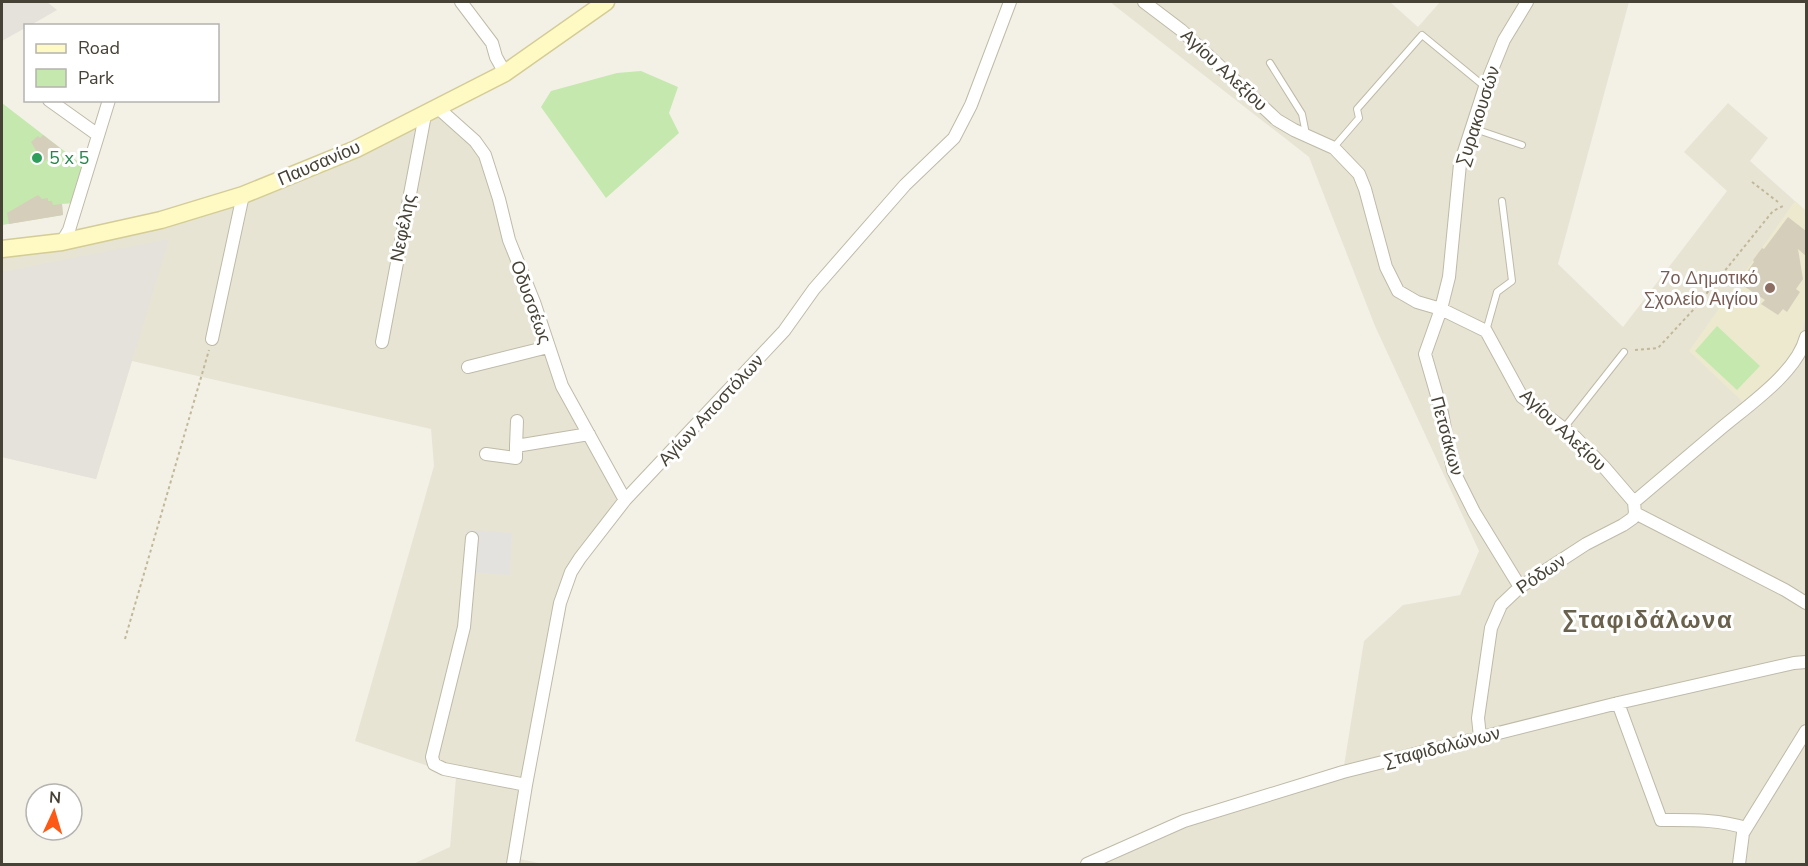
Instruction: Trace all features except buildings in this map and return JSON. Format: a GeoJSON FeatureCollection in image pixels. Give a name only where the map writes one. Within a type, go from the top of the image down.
{"type":"FeatureCollection","features":[{"type":"Feature","properties":{"kind":"street"},"geometry":{"type":"LineString","coordinates":[[461,2],[492,43],[496,57],[505,73]]}},
{"type":"Feature","properties":{"kind":"street","name":"Παυσανίου"},"geometry":{"type":"LineString","coordinates":[[2,249],[62,242],[161,220],[243,195],[356,149],[505,73],[606,2]]}},
{"type":"Feature","properties":{"kind":"street","name":"Αγίων Αποστόλων"},"geometry":{"type":"LineString","coordinates":[[513,864],[564,588],[580,558],[626,500],[784,331],[814,289],[905,185],[954,138],[971,105],[1010,2]]}},
{"type":"Feature","properties":{"kind":"street","name":"Αγίου Αλεξίου"},"geometry":{"type":"LineString","coordinates":[[1144,2],[1181,30],[1277,120],[1334,148],[1359,174],[1386,267],[1398,291],[1416,302],[1441,309],[1486,331],[1522,397],[1575,437],[1604,467],[1635,507],[1806,603]]}},
{"type":"Feature","properties":{"kind":"street","name":"Συρακουσών"},"geometry":{"type":"LineString","coordinates":[[1441,309],[1449,277],[1460,164],[1485,87],[1504,40],[1527,2]]}},
{"type":"Feature","properties":{"kind":"street"},"geometry":{"type":"LineString","coordinates":[[52,102],[98,135]]}},
{"type":"Feature","properties":{"kind":"street"},"geometry":{"type":"LineString","coordinates":[[62,242],[69,230],[108,102]]}},
{"type":"Feature","properties":{"kind":"street","name":"Οδυσσέως"},"geometry":{"type":"LineString","coordinates":[[432,111],[475,141],[484,155],[500,200],[508,240],[534,302],[562,386],[626,500]]}},
{"type":"Feature","properties":{"kind":"street","name":"Νεφέλης"},"geometry":{"type":"LineString","coordinates":[[381,342],[432,111]]}},
{"type":"Feature","properties":{"kind":"street"},"geometry":{"type":"LineString","coordinates":[[212,339],[243,195]]}},
{"type":"Feature","properties":{"kind":"street","name":"Πετσάκων"},"geometry":{"type":"LineString","coordinates":[[1441,309],[1425,354],[1442,413],[1453,470],[1474,512],[1520,587]]}},
{"type":"Feature","properties":{"kind":"street","name":"Ρόδων"},"geometry":{"type":"LineString","coordinates":[[1480,737],[1478,718],[1491,628],[1501,606],[1520,587],[1586,544],[1633,518],[1635,507],[1765,390],[1793,363],[1806,345]]}},
{"type":"Feature","properties":{"kind":"street"},"geometry":{"type":"LineString","coordinates":[[468,367],[548,347]]}},
{"type":"Feature","properties":{"kind":"street"},"geometry":{"type":"LineString","coordinates":[[486,454],[516,458],[516,421]]}},
{"type":"Feature","properties":{"kind":"street"},"geometry":{"type":"LineString","coordinates":[[516,446],[589,435]]}},
{"type":"Feature","properties":{"kind":"street"},"geometry":{"type":"LineString","coordinates":[[472,538],[464,627],[432,758],[434,764],[444,769],[526,785]]}},
{"type":"Feature","properties":{"kind":"street","name":"Σταφιδαλώνων"},"geometry":{"type":"LineString","coordinates":[[1087,864],[1184,821],[1343,772],[1618,703],[1806,662]]}},
{"type":"Feature","properties":{"kind":"street"},"geometry":{"type":"LineString","coordinates":[[1618,703],[1661,820],[1707,819],[1746,828]]}},
{"type":"Feature","properties":{"kind":"street"},"geometry":{"type":"LineString","coordinates":[[1739,864],[1742,835],[1806,731]]}},
{"type":"Feature","properties":{"kind":"lane"},"geometry":{"type":"LineString","coordinates":[[1334,148],[1359,118],[1357,109],[1422,35],[1485,87]]}},
{"type":"Feature","properties":{"kind":"lane","name":"Αγίου Αλεξίου"},"geometry":{"type":"LineString","coordinates":[[1270,63],[1302,114],[1306,135]]}},
{"type":"Feature","properties":{"kind":"lane"},"geometry":{"type":"LineString","coordinates":[[1472,128],[1522,145]]}},
{"type":"Feature","properties":{"kind":"lane"},"geometry":{"type":"LineString","coordinates":[[1486,331],[1497,292],[1512,281],[1502,201]]}},
{"type":"Feature","properties":{"kind":"lane"},"geometry":{"type":"LineString","coordinates":[[1564,428],[1624,352]]}},
{"type":"Feature","properties":{"kind":"path"},"geometry":{"type":"LineString","coordinates":[[1752,182],[1778,202]]}},
{"type":"Feature","properties":{"kind":"path"},"geometry":{"type":"LineString","coordinates":[[1624,352],[1658,348],[1694,309],[1773,211],[1783,206]]}},
{"type":"Feature","properties":{"kind":"path"},"geometry":{"type":"LineString","coordinates":[[125,639],[212,339]]}},
{"type":"Feature","properties":{"kind":"shaded area"},"geometry":{"type":"Polygon","coordinates":[[[2,2],[47,2],[57,10],[33,24],[24,24],[24,29],[2,41],[2,2]]]}},
{"type":"Feature","properties":{"kind":"shaded area"},"geometry":{"type":"Polygon","coordinates":[[[1110,2],[1390,2],[1418,27],[1440,2],[1629,2],[1558,264],[1623,327],[1727,191],[1684,152],[1728,103],[1768,138],[1750,161],[1806,211],[1806,864],[1086,864],[1115,851],[1343,772],[1364,641],[1403,605],[1460,595],[1479,551],[1375,326],[1309,157],[1110,2]]]}},
{"type":"Feature","properties":{"kind":"shaded area"},"geometry":{"type":"Polygon","coordinates":[[[438,108],[475,141],[548,347],[625,500],[571,572],[515,858],[543,864],[413,864],[450,847],[456,778],[355,741],[434,466],[431,429],[132,361],[96,479],[2,457],[2,249],[161,220],[438,108]]]}},
{"type":"Feature","properties":{"kind":"shaded area","name":"7ο Δημοτικό Σχολείο Αιγίου"},"geometry":{"type":"Polygon","coordinates":[[[1795,201],[1806,211],[1806,316],[1799,345],[1789,361],[1745,404],[1689,351],[1795,201]]]}},
{"type":"Feature","properties":{"kind":"shaded area"},"geometry":{"type":"Polygon","coordinates":[[[169,239],[96,479],[2,457],[2,272],[169,239]]]}},
{"type":"Feature","properties":{"kind":"shaded area"},"geometry":{"type":"Polygon","coordinates":[[[467,530],[512,533],[510,575],[465,572],[467,530]]]}},
{"type":"Feature","properties":{"kind":"green space"},"geometry":{"type":"Polygon","coordinates":[[[641,71],[678,87],[669,113],[679,133],[606,198],[541,107],[551,91],[617,73],[641,71]]]}},
{"type":"Feature","properties":{"kind":"green space","name":"5 x 5"},"geometry":{"type":"Polygon","coordinates":[[[2,103],[85,167],[74,203],[62,204],[63,215],[2,225],[2,103]]]}},
{"type":"Feature","properties":{"kind":"green space"},"geometry":{"type":"Polygon","coordinates":[[[1717,326],[1760,366],[1737,390],[1695,351],[1717,326]]]}},
{"type":"Feature","properties":{"kind":"place","name":"5 x 5"},"geometry":{"type":"Point","coordinates":[37,158]}},
{"type":"Feature","properties":{"kind":"place","name":"7ο Δημοτικό Σχολείο Αιγίου"},"geometry":{"type":"Point","coordinates":[1770,288]}},
{"type":"Feature","properties":{"kind":"district","name":"Σταφιδάλωνα"},"geometry":{"type":"Point","coordinates":[1648,620]}}]}
